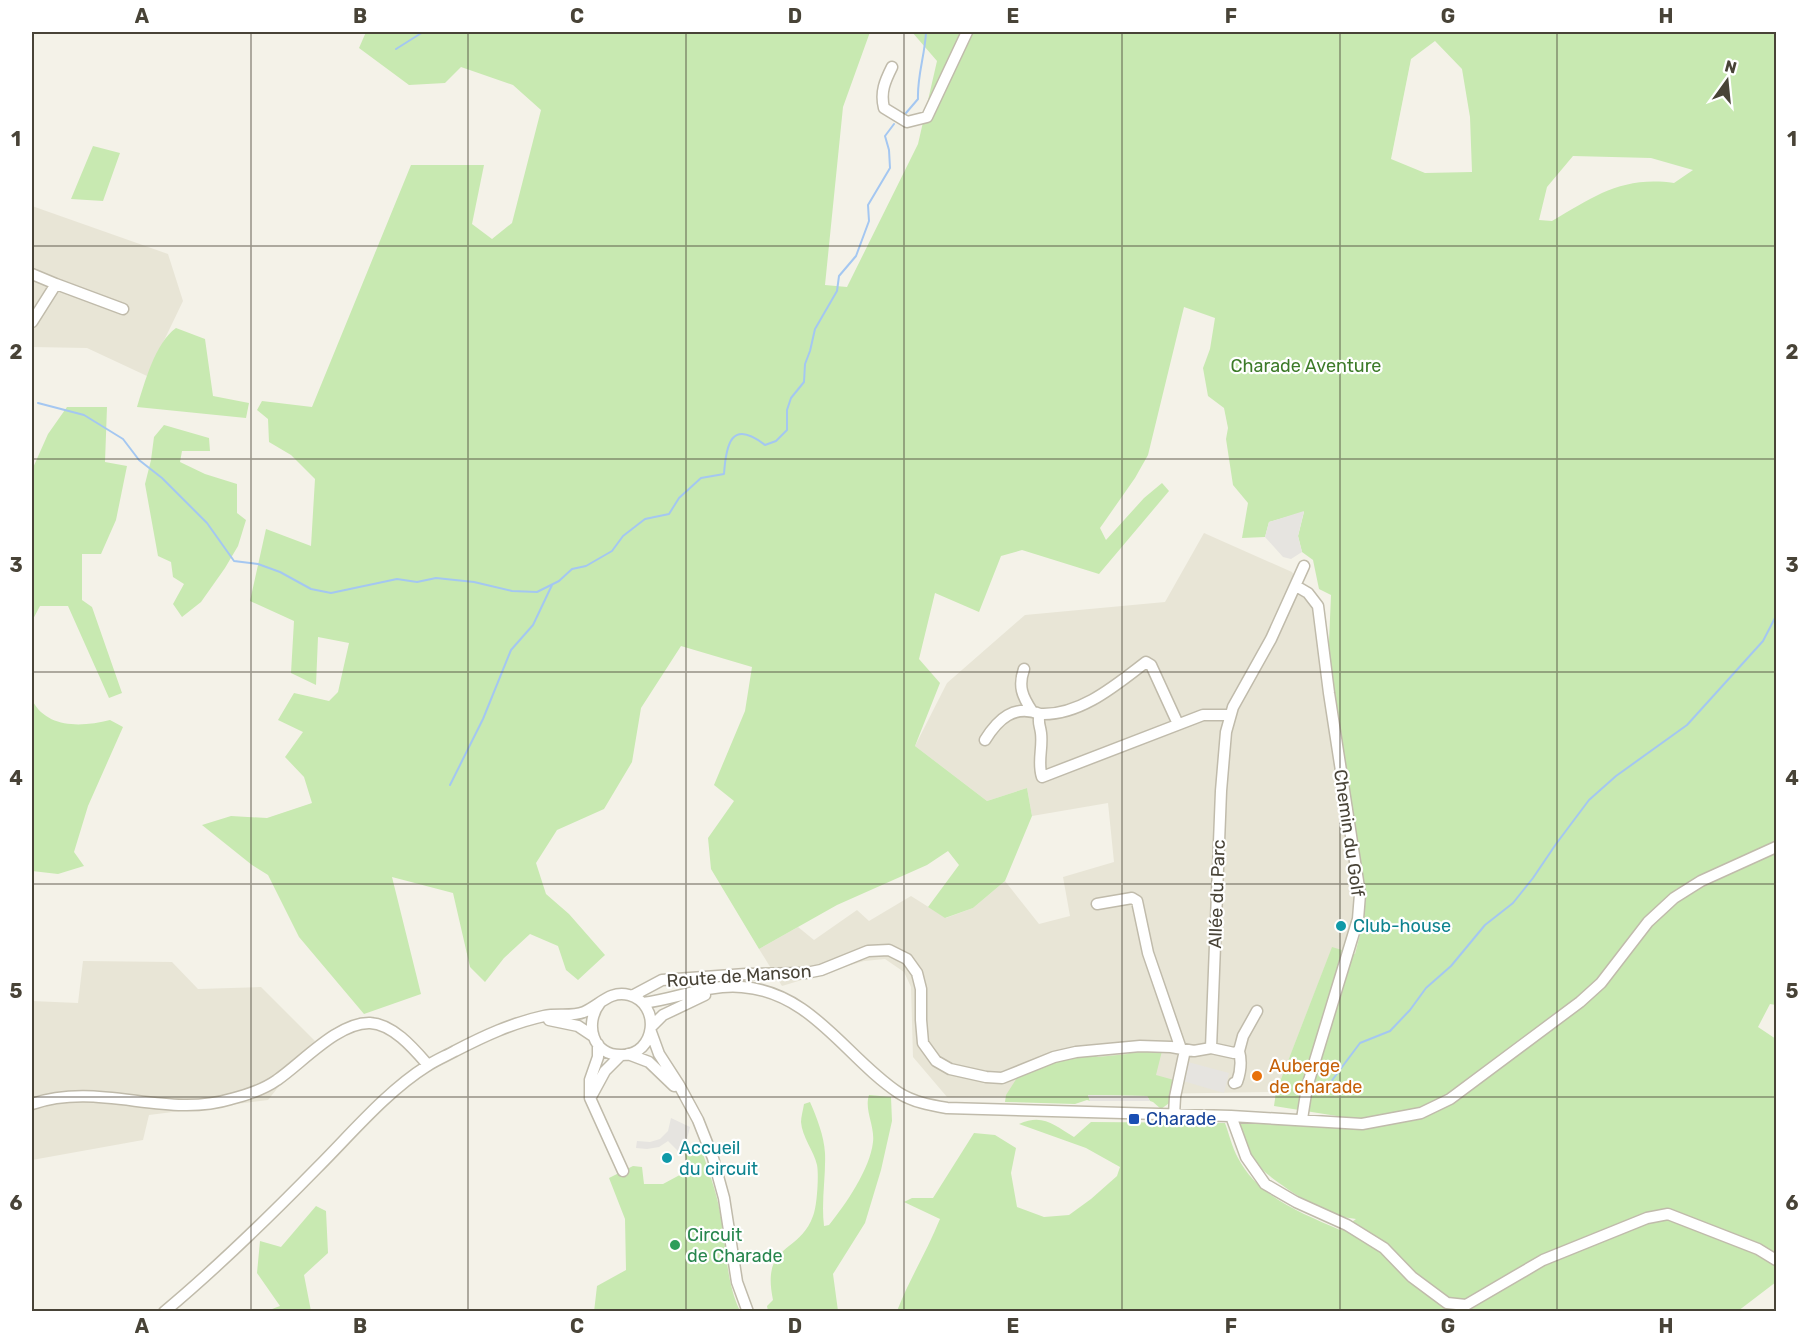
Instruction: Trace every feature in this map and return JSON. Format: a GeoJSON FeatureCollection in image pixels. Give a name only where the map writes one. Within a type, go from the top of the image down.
{"type":"FeatureCollection","features":[{"type":"Feature","properties":{"kind":"street"},"geometry":{"type":"LineString","coordinates":[[892,67],[881,97],[884,108],[907,122],[927,117],[967,32]]}},
{"type":"Feature","properties":{"kind":"street"},"geometry":{"type":"LineString","coordinates":[[32,274],[123,309]]}},
{"type":"Feature","properties":{"kind":"street"},"geometry":{"type":"LineString","coordinates":[[32,322],[56,284]]}},
{"type":"Feature","properties":{"kind":"street"},"geometry":{"type":"LineString","coordinates":[[1024,669],[1019,681],[1023,699],[1036,712],[1038,719],[1041,733],[1038,766],[1042,777],[1203,715],[1229,714],[1271,639],[1304,566]]}},
{"type":"Feature","properties":{"kind":"street","name":"Chemin du Golf"},"geometry":{"type":"LineString","coordinates":[[1296,586],[1308,593],[1318,606],[1330,703],[1360,894],[1359,919],[1307,1087],[1302,1119]]}},
{"type":"Feature","properties":{"kind":"street"},"geometry":{"type":"LineString","coordinates":[[985,740],[1004,716],[1015,711],[1050,714],[1094,698],[1109,691],[1146,662],[1151,665],[1178,724]]}},
{"type":"Feature","properties":{"kind":"street","name":"Allée du Parc"},"geometry":{"type":"LineString","coordinates":[[1211,1048],[1221,791],[1229,714]]}},
{"type":"Feature","properties":{"kind":"street"},"geometry":{"type":"LineString","coordinates":[[643,1003],[665,1000],[706,988],[741,987],[766,991],[802,1008],[818,1020],[899,1093],[913,1100],[953,1109],[1231,1116],[1362,1124],[1421,1113],[1450,1099],[1601,983],[1648,922],[1674,898],[1701,880],[1776,847]]}},
{"type":"Feature","properties":{"kind":"street"},"geometry":{"type":"LineString","coordinates":[[1097,904],[1132,898],[1137,902],[1148,953],[1183,1050],[1174,1115]]}},
{"type":"Feature","properties":{"kind":"street","name":"Route de Manson"},"geometry":{"type":"LineString","coordinates":[[632,996],[658,981],[746,974],[806,973],[821,970],[868,951],[889,950],[907,959],[917,973],[921,989],[923,1042],[936,1061],[950,1069],[1002,1078],[1054,1057],[1076,1052],[1140,1046],[1183,1050]]}},
{"type":"Feature","properties":{"kind":"street"},"geometry":{"type":"LineString","coordinates":[[590,1098],[605,1071],[625,1055],[639,1049],[663,1015],[676,1007],[727,987]]}},
{"type":"Feature","properties":{"kind":"street"},"geometry":{"type":"LineString","coordinates":[[164,1311],[247,1238],[382,1103],[428,1065],[495,1031],[546,1015],[583,1012],[615,994],[632,996],[643,1003],[651,1018],[651,1029],[659,1054],[680,1085],[704,1135],[719,1178],[731,1233],[738,1282],[748,1311]]}},
{"type":"Feature","properties":{"kind":"street"},"geometry":{"type":"LineString","coordinates":[[600,1003],[592,1013],[590,1022],[595,1040],[595,1068],[590,1080],[590,1098],[623,1171]]}},
{"type":"Feature","properties":{"kind":"street"},"geometry":{"type":"LineString","coordinates":[[1234,1083],[1240,1075],[1239,1051],[1243,1036],[1257,1011]]}},
{"type":"Feature","properties":{"kind":"street"},"geometry":{"type":"LineString","coordinates":[[531,1019],[560,1021],[578,1026],[607,1051],[650,1062],[690,1106]]}},
{"type":"Feature","properties":{"kind":"street"},"geometry":{"type":"LineString","coordinates":[[32,1104],[55,1098],[83,1095],[178,1105],[202,1105],[228,1100],[266,1087],[341,1032],[361,1024],[379,1025],[393,1032],[428,1065]]}},
{"type":"Feature","properties":{"kind":"street"},"geometry":{"type":"LineString","coordinates":[[1183,1050],[1198,1052],[1211,1048],[1234,1053],[1239,1051]]}},
{"type":"Feature","properties":{"kind":"street"},"geometry":{"type":"LineString","coordinates":[[1231,1116],[1246,1157],[1265,1184],[1296,1202],[1347,1225],[1384,1248],[1412,1277],[1447,1303],[1466,1305],[1543,1260],[1647,1218],[1668,1214],[1758,1249],[1776,1260]]}},
{"type":"Feature","properties":{"kind":"shaded area"},"geometry":{"type":"Polygon","coordinates":[[[32,206],[168,254],[183,301],[147,376],[87,348],[32,347],[32,206]]]}},
{"type":"Feature","properties":{"kind":"shaded area"},"geometry":{"type":"Polygon","coordinates":[[[1304,511],[1298,536],[1302,552],[1291,559],[1283,557],[1265,537],[1269,522],[1304,511]]]}},
{"type":"Feature","properties":{"kind":"shaded area"},"geometry":{"type":"Polygon","coordinates":[[[1204,533],[1292,572],[1316,610],[1364,919],[1355,954],[1332,948],[1276,1092],[947,1097],[913,1057],[911,987],[904,972],[885,959],[864,961],[782,986],[759,949],[798,927],[814,940],[857,910],[869,921],[911,896],[946,918],[973,908],[1005,881],[1039,924],[1070,916],[1063,877],[1114,862],[1108,803],[1032,816],[1027,788],[987,801],[915,746],[947,683],[1025,615],[1165,602],[1204,533]]]}},
{"type":"Feature","properties":{"kind":"shaded area"},"geometry":{"type":"Polygon","coordinates":[[[83,961],[172,962],[198,989],[261,987],[315,1041],[268,1100],[149,1115],[143,1140],[32,1160],[32,1001],[78,1003],[83,961]]]}},
{"type":"Feature","properties":{"kind":"shaded area"},"geometry":{"type":"Polygon","coordinates":[[[1188,1062],[1229,1073],[1224,1093],[1183,1081],[1188,1062]]]}},
{"type":"Feature","properties":{"kind":"shaded area"},"geometry":{"type":"Polygon","coordinates":[[[1088,1095],[1147,1096],[1150,1101],[1090,1101],[1088,1095]]]}},
{"type":"Feature","properties":{"kind":"shaded area"},"geometry":{"type":"Polygon","coordinates":[[[671,1118],[690,1127],[686,1143],[679,1152],[668,1141],[659,1147],[636,1148],[637,1141],[650,1142],[660,1139],[668,1131],[671,1118]]]}},
{"type":"Feature","properties":{"kind":"green space","name":"Charade Aventure"},"geometry":{"type":"Polygon","coordinates":[[[366,32],[870,32],[843,107],[825,285],[847,287],[918,144],[937,61],[912,32],[1776,32],[1776,1005],[1770,1004],[1758,1027],[1776,1039],[1776,1282],[1738,1311],[897,1311],[940,1219],[904,1202],[912,1198],[933,1198],[974,1133],[995,1135],[1016,1148],[1011,1173],[1017,1207],[1044,1217],[1069,1215],[1117,1176],[1120,1167],[1086,1148],[1019,1124],[1027,1121],[1048,1122],[1074,1137],[1091,1122],[1225,1123],[1238,1158],[1257,1184],[1269,1194],[1340,1230],[1356,1219],[1342,1217],[1322,1209],[1271,1177],[1252,1158],[1240,1123],[1338,1127],[1337,1116],[1274,1106],[1276,1092],[1332,947],[1355,954],[1364,919],[1327,689],[1331,595],[1319,589],[1313,560],[1302,552],[1298,536],[1304,512],[1269,522],[1265,537],[1242,538],[1248,503],[1233,485],[1224,408],[1208,396],[1203,368],[1210,349],[1215,318],[1184,307],[1148,455],[1100,528],[1106,540],[1144,498],[1162,483],[1169,491],[1099,574],[1022,550],[1001,556],[979,612],[935,593],[919,659],[940,683],[915,746],[987,801],[1027,788],[1032,816],[1005,881],[973,908],[945,918],[928,907],[959,865],[948,851],[927,865],[837,905],[759,949],[711,869],[708,838],[734,801],[714,785],[745,711],[752,667],[681,646],[641,708],[632,762],[604,809],[557,830],[536,863],[546,894],[569,914],[605,955],[578,980],[566,970],[558,946],[530,934],[504,958],[485,982],[470,967],[453,893],[392,877],[421,994],[364,1014],[299,937],[268,875],[202,825],[231,816],[267,818],[312,803],[304,777],[285,757],[303,732],[278,720],[294,693],[329,701],[338,692],[349,643],[318,637],[316,685],[291,673],[294,621],[250,601],[266,529],[311,546],[315,479],[291,455],[269,442],[268,419],[257,410],[262,401],[312,407],[411,165],[484,165],[472,224],[492,239],[512,223],[541,110],[513,85],[461,67],[445,83],[409,85],[359,48],[366,32]],[[1435,41],[1411,59],[1391,159],[1425,173],[1472,172],[1470,117],[1462,69],[1435,41]],[[1573,156],[1547,187],[1539,220],[1552,221],[1596,196],[1624,185],[1639,182],[1674,183],[1693,170],[1651,158],[1573,156]]]}},
{"type":"Feature","properties":{"kind":"green space"},"geometry":{"type":"Polygon","coordinates":[[[93,146],[120,153],[103,201],[71,199],[93,146]]]}},
{"type":"Feature","properties":{"kind":"green space"},"geometry":{"type":"Polygon","coordinates":[[[176,328],[205,339],[213,396],[249,403],[246,418],[137,407],[157,353],[162,343],[176,328]]]}},
{"type":"Feature","properties":{"kind":"green space"},"geometry":{"type":"Polygon","coordinates":[[[67,407],[107,407],[105,462],[127,466],[116,520],[101,554],[82,554],[82,600],[92,607],[122,693],[109,698],[68,606],[40,606],[32,621],[32,470],[48,434],[67,407]]]}},
{"type":"Feature","properties":{"kind":"green space"},"geometry":{"type":"Polygon","coordinates":[[[164,425],[209,438],[210,451],[182,451],[180,462],[205,474],[237,484],[237,513],[246,520],[238,546],[225,568],[201,602],[182,617],[173,604],[184,584],[173,577],[171,562],[158,556],[145,484],[154,437],[164,425]]]}},
{"type":"Feature","properties":{"kind":"green space"},"geometry":{"type":"Polygon","coordinates":[[[32,700],[47,716],[66,724],[88,724],[110,720],[123,727],[88,806],[74,852],[84,866],[58,874],[32,871],[32,700]]]}},
{"type":"Feature","properties":{"kind":"green space"},"geometry":{"type":"Polygon","coordinates":[[[1130,1051],[1162,1051],[1156,1075],[1174,1080],[1172,1101],[1161,1109],[1147,1096],[1088,1095],[1090,1101],[1075,1104],[1005,1102],[1006,1095],[1020,1073],[1060,1058],[1090,1053],[1098,1057],[1128,1054],[1130,1051]]]}},
{"type":"Feature","properties":{"kind":"green space"},"geometry":{"type":"Polygon","coordinates":[[[869,1095],[891,1097],[892,1121],[881,1170],[865,1223],[833,1274],[838,1311],[768,1311],[767,1306],[773,1300],[772,1268],[783,1251],[807,1228],[816,1206],[818,1170],[802,1128],[804,1104],[810,1102],[820,1127],[824,1147],[824,1226],[829,1225],[843,1207],[856,1186],[871,1152],[873,1136],[868,1106],[869,1095]]]}},
{"type":"Feature","properties":{"kind":"green space","name":"Circuit de Charade"},"geometry":{"type":"Polygon","coordinates":[[[700,1145],[714,1186],[729,1275],[740,1311],[594,1312],[597,1286],[626,1270],[625,1219],[609,1178],[633,1166],[642,1167],[644,1184],[663,1184],[689,1170],[684,1151],[700,1145]]]}},
{"type":"Feature","properties":{"kind":"green space"},"geometry":{"type":"Polygon","coordinates":[[[316,1206],[326,1211],[328,1253],[304,1275],[311,1311],[267,1311],[280,1306],[257,1273],[260,1241],[281,1247],[316,1206]]]}},
{"type":"Feature","properties":{"kind":"waterway"},"geometry":{"type":"LineString","coordinates":[[396,49],[423,32]]}},
{"type":"Feature","properties":{"kind":"waterway"},"geometry":{"type":"LineString","coordinates":[[906,113],[918,99],[926,32]]}},
{"type":"Feature","properties":{"kind":"waterway"},"geometry":{"type":"LineString","coordinates":[[38,403],[84,415],[123,439],[139,460],[162,478],[207,523],[234,561],[258,564],[280,572],[311,589],[331,593],[397,579],[417,582],[436,578],[474,582],[512,591],[537,592],[559,581],[572,569],[586,566],[612,551],[623,536],[645,519],[669,514],[679,498],[701,478],[724,474],[726,453],[732,438],[745,434],[765,445],[776,441],[787,430],[787,410],[791,398],[804,382],[805,364],[815,329],[837,291],[839,276],[856,256],[869,221],[868,205],[890,168],[885,136],[894,124]]}},
{"type":"Feature","properties":{"kind":"waterway"},"geometry":{"type":"LineString","coordinates":[[450,785],[483,719],[511,650],[533,625],[552,585]]}},
{"type":"Feature","properties":{"kind":"waterway"},"geometry":{"type":"LineString","coordinates":[[1324,1091],[1360,1043],[1390,1031],[1410,1010],[1426,988],[1451,966],[1485,925],[1513,903],[1589,800],[1616,776],[1687,725],[1763,641],[1776,616]]}},
{"type":"Feature","properties":{"kind":"place","name":"Club-house"},"geometry":{"type":"Point","coordinates":[1341,926]}},
{"type":"Feature","properties":{"kind":"place","name":"Auberge de charade"},"geometry":{"type":"Point","coordinates":[1257,1076]}},
{"type":"Feature","properties":{"kind":"place","name":"Charade"},"geometry":{"type":"Point","coordinates":[1134,1119]}},
{"type":"Feature","properties":{"kind":"place","name":"Accueil du circuit"},"geometry":{"type":"Point","coordinates":[667,1158]}},
{"type":"Feature","properties":{"kind":"place","name":"Circuit de Charade"},"geometry":{"type":"Point","coordinates":[675,1245]}}]}
